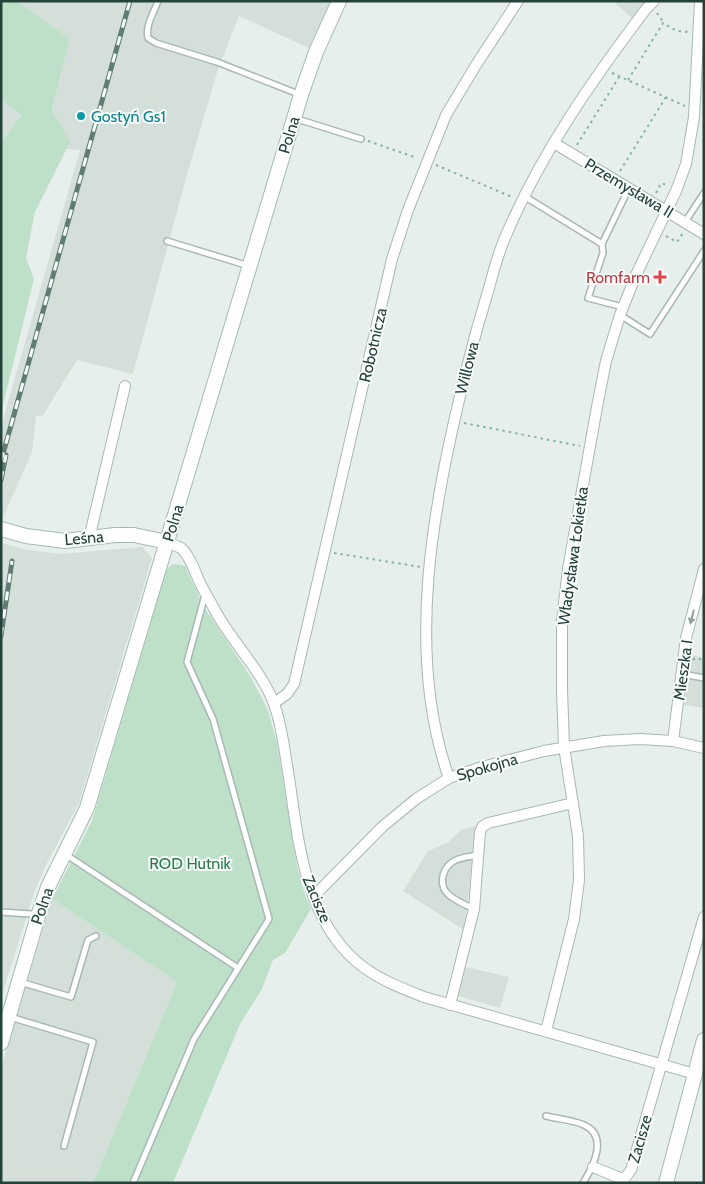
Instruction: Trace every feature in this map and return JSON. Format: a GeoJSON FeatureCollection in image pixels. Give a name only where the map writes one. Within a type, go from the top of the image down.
{"type":"FeatureCollection","features":[{"type":"Feature","properties":{"kind":"street","name":"Polna"},"geometry":{"type":"LineString","coordinates":[[1,1043],[48,887],[87,808],[301,95],[316,52],[339,1]]}},
{"type":"Feature","properties":{"kind":"street","name":"Robotnicza"},"geometry":{"type":"LineString","coordinates":[[274,703],[287,694],[294,684],[392,260],[408,210],[446,115],[518,1]]}},
{"type":"Feature","properties":{"kind":"street","name":"Władysława Łokietka"},"geometry":{"type":"LineString","coordinates":[[546,1031],[578,900],[580,861],[564,747],[562,620],[568,569],[606,360],[636,275],[667,211],[686,164],[694,108],[700,1]]}},
{"type":"Feature","properties":{"kind":"street","name":"Willowa"},"geometry":{"type":"LineString","coordinates":[[449,778],[434,726],[429,688],[426,647],[427,604],[434,533],[454,422],[473,342],[497,260],[523,198],[554,143],[601,68],[646,9],[655,5]]}},
{"type":"Feature","properties":{"kind":"street","name":"Przemysława II"},"geometry":{"type":"LineString","coordinates":[[554,143],[704,234]]}},
{"type":"Feature","properties":{"kind":"street"},"geometry":{"type":"LineString","coordinates":[[89,539],[125,386]]}},
{"type":"Feature","properties":{"kind":"street","name":"Leśna"},"geometry":{"type":"LineString","coordinates":[[1,529],[44,539],[65,541],[115,535],[134,535],[167,542]]}},
{"type":"Feature","properties":{"kind":"street","name":"Zacisze"},"geometry":{"type":"LineString","coordinates":[[167,542],[180,548],[190,561],[220,619],[274,703],[282,736],[304,868],[323,917],[340,944],[357,962],[376,976],[397,987],[695,1074]]}},
{"type":"Feature","properties":{"kind":"street","name":"Mieszka I"},"geometry":{"type":"LineString","coordinates":[[673,742],[686,638],[704,570]]}},
{"type":"Feature","properties":{"kind":"street","name":"Spokojna"},"geometry":{"type":"LineString","coordinates":[[314,896],[382,826],[416,798],[449,778],[482,767],[564,747],[604,741],[640,739],[673,742],[704,748]]}},
{"type":"Feature","properties":{"kind":"street"},"geometry":{"type":"LineString","coordinates":[[450,1004],[474,909],[480,832],[482,827],[488,823],[573,803]]}},
{"type":"Feature","properties":{"kind":"street"},"geometry":{"type":"LineString","coordinates":[[661,1064],[704,917]]}},
{"type":"Feature","properties":{"kind":"street"},"geometry":{"type":"LineString","coordinates":[[666,1183],[704,1040]]}},
{"type":"Feature","properties":{"kind":"street","name":"Zacisze"},"geometry":{"type":"LineString","coordinates":[[593,1167],[620,1178],[625,1178],[631,1170],[661,1064]]}},
{"type":"Feature","properties":{"kind":"lane"},"geometry":{"type":"LineString","coordinates":[[158,1],[149,24],[148,38],[156,43],[217,62],[301,95]]}},
{"type":"Feature","properties":{"kind":"lane"},"geometry":{"type":"LineString","coordinates":[[294,118],[361,139]]}},
{"type":"Feature","properties":{"kind":"lane"},"geometry":{"type":"LineString","coordinates":[[629,188],[602,244],[603,253],[588,298],[622,311],[650,334],[704,251]]}},
{"type":"Feature","properties":{"kind":"lane"},"geometry":{"type":"LineString","coordinates":[[685,222],[704,193]]}},
{"type":"Feature","properties":{"kind":"lane"},"geometry":{"type":"LineString","coordinates":[[523,198],[602,244]]}},
{"type":"Feature","properties":{"kind":"lane"},"geometry":{"type":"LineString","coordinates":[[167,241],[250,266]]}},
{"type":"Feature","properties":{"kind":"lane"},"geometry":{"type":"LineString","coordinates":[[133,1183],[194,1039],[269,919],[214,719],[187,662],[205,592]]}},
{"type":"Feature","properties":{"kind":"lane"},"geometry":{"type":"LineString","coordinates":[[682,674],[704,678]]}},
{"type":"Feature","properties":{"kind":"lane"},"geometry":{"type":"LineString","coordinates":[[65,854],[238,968]]}},
{"type":"Feature","properties":{"kind":"lane"},"geometry":{"type":"LineString","coordinates":[[474,909],[448,895],[443,888],[442,881],[443,873],[450,864],[460,858],[478,855]]}},
{"type":"Feature","properties":{"kind":"lane"},"geometry":{"type":"LineString","coordinates":[[1,912],[38,916]]}},
{"type":"Feature","properties":{"kind":"lane"},"geometry":{"type":"LineString","coordinates":[[20,982],[71,997],[88,940],[96,936]]}},
{"type":"Feature","properties":{"kind":"lane"},"geometry":{"type":"LineString","coordinates":[[9,1016],[93,1042],[64,1146]]}},
{"type":"Feature","properties":{"kind":"lane"},"geometry":{"type":"LineString","coordinates":[[546,1116],[583,1124],[596,1135],[597,1148],[593,1167],[583,1183]]}},
{"type":"Feature","properties":{"kind":"path"},"geometry":{"type":"LineString","coordinates":[[655,5],[664,23],[677,31],[693,32]]}},
{"type":"Feature","properties":{"kind":"path"},"geometry":{"type":"LineString","coordinates":[[628,80],[664,23]]}},
{"type":"Feature","properties":{"kind":"path"},"geometry":{"type":"LineString","coordinates":[[605,71],[689,108]]}},
{"type":"Feature","properties":{"kind":"path"},"geometry":{"type":"LineString","coordinates":[[575,147],[620,77]]}},
{"type":"Feature","properties":{"kind":"path"},"geometry":{"type":"LineString","coordinates":[[614,171],[618,174],[666,97]]}},
{"type":"Feature","properties":{"kind":"path"},"geometry":{"type":"LineString","coordinates":[[361,139],[426,161],[523,198]]}},
{"type":"Feature","properties":{"kind":"path"},"geometry":{"type":"LineString","coordinates":[[653,195],[659,197]]}},
{"type":"Feature","properties":{"kind":"path"},"geometry":{"type":"LineString","coordinates":[[454,422],[589,448]]}},
{"type":"Feature","properties":{"kind":"path"},"geometry":{"type":"LineString","coordinates":[[325,551],[431,569]]}},
{"type":"Feature","properties":{"kind":"shaded area"},"geometry":{"type":"Polygon","coordinates":[[[17,1],[334,1],[309,48],[239,16],[218,69],[188,171],[133,374],[77,360],[42,417],[36,415],[32,452],[1,522],[1,427],[80,150],[55,148],[44,143],[70,39],[17,1]]]}},
{"type":"Feature","properties":{"kind":"shaded area"},"geometry":{"type":"Polygon","coordinates":[[[613,1],[648,1],[634,20],[613,1]]]}},
{"type":"Feature","properties":{"kind":"shaded area"},"geometry":{"type":"Polygon","coordinates":[[[1,99],[21,115],[1,142],[1,99]]]}},
{"type":"Feature","properties":{"kind":"shaded area"},"geometry":{"type":"Polygon","coordinates":[[[1,543],[28,550],[60,554],[142,547],[152,558],[79,803],[46,865],[34,893],[1,998],[1,543]]]}},
{"type":"Feature","properties":{"kind":"shaded area"},"geometry":{"type":"Polygon","coordinates":[[[689,655],[704,658],[704,708],[680,704],[689,655]]]}},
{"type":"Feature","properties":{"kind":"shaded area"},"geometry":{"type":"Polygon","coordinates":[[[475,826],[464,930],[403,891],[428,851],[447,843],[461,830],[475,826]]]}},
{"type":"Feature","properties":{"kind":"shaded area"},"geometry":{"type":"Polygon","coordinates":[[[52,899],[177,982],[93,1183],[1,1183],[1,1068],[52,899]]]}},
{"type":"Feature","properties":{"kind":"shaded area"},"geometry":{"type":"Polygon","coordinates":[[[466,967],[509,977],[500,1008],[458,996],[466,967]]]}},
{"type":"Feature","properties":{"kind":"green space"},"geometry":{"type":"Polygon","coordinates":[[[1,1],[17,1],[70,39],[52,110],[70,142],[35,212],[26,258],[34,279],[1,413],[1,142],[21,115],[1,99],[1,1]]]}},
{"type":"Feature","properties":{"kind":"green space","name":"ROD Hutnik"},"geometry":{"type":"Polygon","coordinates":[[[171,565],[185,566],[204,607],[252,679],[268,710],[277,744],[297,866],[311,909],[285,953],[273,960],[262,989],[240,1024],[173,1183],[93,1183],[177,982],[52,899],[92,821],[166,570],[171,565]]]}},
{"type":"Feature","properties":{"kind":"railway"},"geometry":{"type":"LineString","coordinates":[[1,461],[130,1]]}},
{"type":"Feature","properties":{"kind":"railway"},"geometry":{"type":"LineString","coordinates":[[1,480],[6,455]]}},
{"type":"Feature","properties":{"kind":"railway"},"geometry":{"type":"LineString","coordinates":[[1,636],[12,561]]}},
{"type":"Feature","properties":{"kind":"place","name":"Gostyń Gs1"},"geometry":{"type":"Point","coordinates":[81,116]}},
{"type":"Feature","properties":{"kind":"place","name":"Romfarm"},"geometry":{"type":"Point","coordinates":[660,277]}}]}
